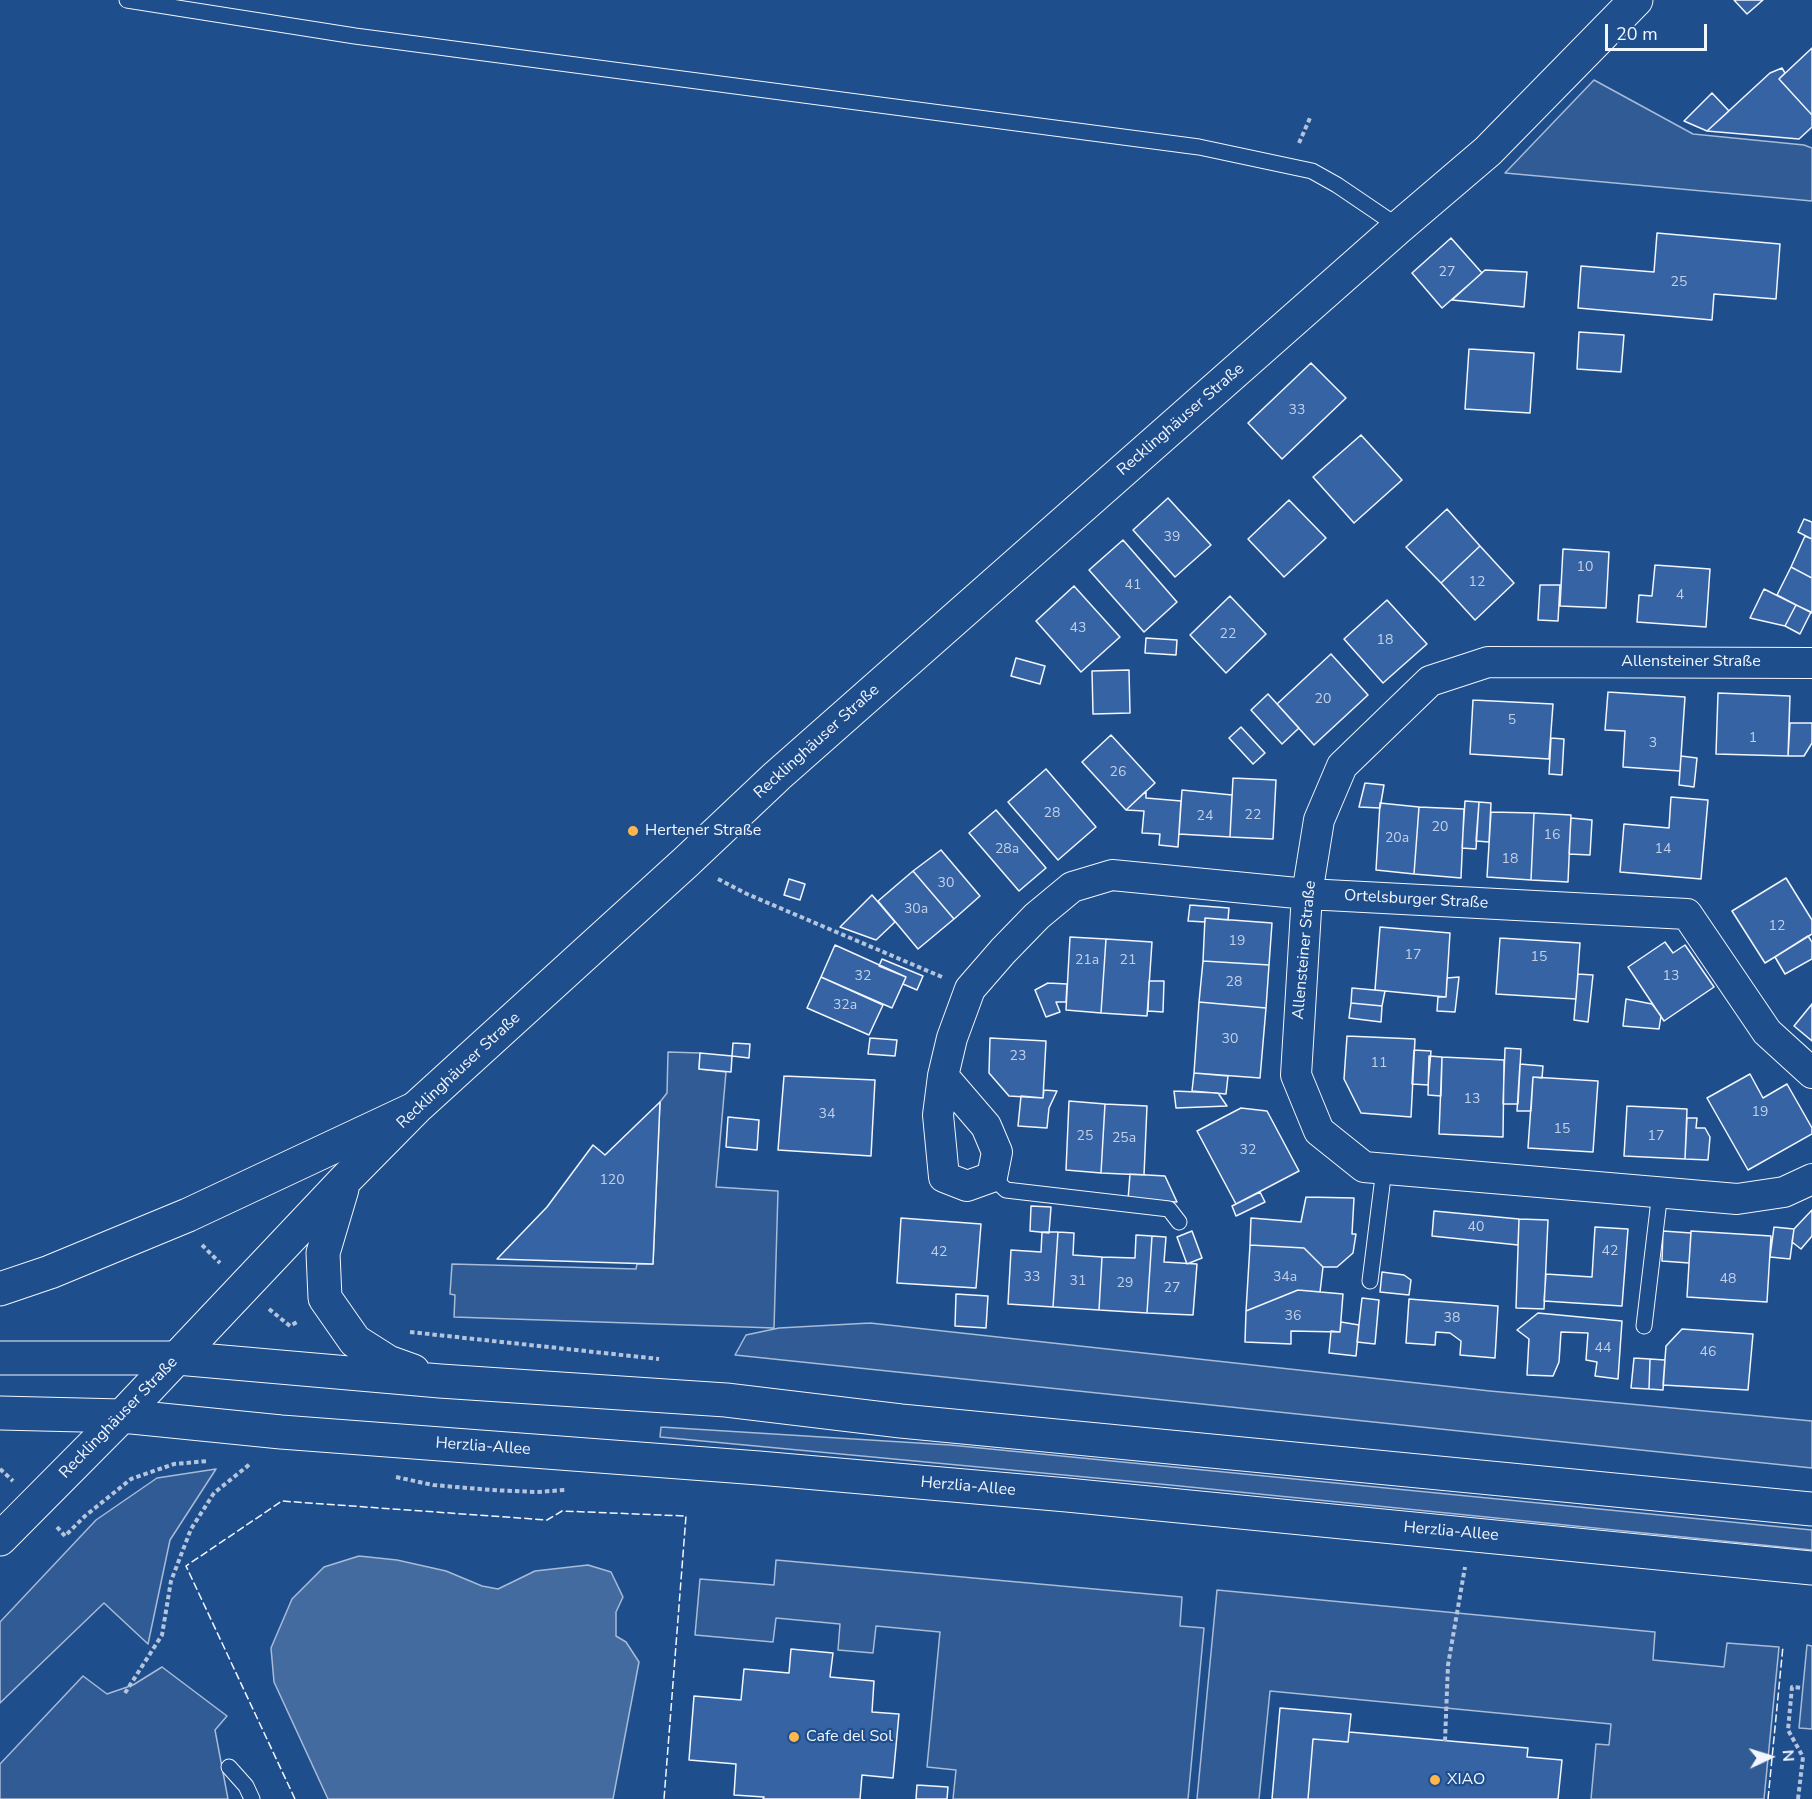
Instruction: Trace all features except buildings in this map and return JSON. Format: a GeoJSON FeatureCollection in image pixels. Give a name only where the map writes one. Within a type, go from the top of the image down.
{"type":"FeatureCollection","features":[{"type":"Feature","properties":{"kind":"main road","name":"Recklinghäuser Straße"},"geometry":{"type":"LineString","coordinates":[[0,1539],[122,1416],[344,1181],[418,1107],[777,776],[1488,151],[1636,0]]}},
{"type":"Feature","properties":{"kind":"main road"},"geometry":{"type":"LineString","coordinates":[[0,1289],[50,1272],[188,1215],[418,1107]]}},
{"type":"Feature","properties":{"kind":"main road"},"geometry":{"type":"LineString","coordinates":[[344,1181],[323,1253],[325,1298],[355,1341],[388,1362],[441,1381]]}},
{"type":"Feature","properties":{"kind":"main road"},"geometry":{"type":"LineString","coordinates":[[0,1358],[177,1358],[441,1381],[726,1400],[913,1422],[1812,1509]]}},
{"type":"Feature","properties":{"kind":"main road"},"geometry":{"type":"LineString","coordinates":[[0,1413],[122,1416]]}},
{"type":"Feature","properties":{"kind":"main road","name":"Herzlia-Allee"},"geometry":{"type":"LineString","coordinates":[[122,1416],[280,1432],[759,1468],[1705,1556],[1812,1568]]}},
{"type":"Feature","properties":{"kind":"street","name":"Allensteiner Straße"},"geometry":{"type":"LineString","coordinates":[[1812,663],[1488,662],[1430,681],[1342,766],[1319,820],[1307,894],[1296,1075],[1319,1131],[1364,1167],[1737,1199],[1784,1192],[1812,1179]]}},
{"type":"Feature","properties":{"kind":"street","name":"Ortelsburger Straße"},"geometry":{"type":"LineString","coordinates":[[992,1177],[967,1186],[944,1177],[938,1115],[952,1038],[970,989],[1030,923],[1072,887],[1112,875],[1307,894],[1687,914],[1767,1032],[1812,1073]]}},
{"type":"Feature","properties":{"kind":"street"},"geometry":{"type":"LineString","coordinates":[[944,1076],[986,1126],[997,1152],[992,1177]]}},
{"type":"Feature","properties":{"kind":"lane"},"geometry":{"type":"LineString","coordinates":[[127,0],[355,36],[1199,147],[1312,171],[1399,227]]}},
{"type":"Feature","properties":{"kind":"lane"},"geometry":{"type":"LineString","coordinates":[[1370,1281],[1384,1169]]}},
{"type":"Feature","properties":{"kind":"lane"},"geometry":{"type":"LineString","coordinates":[[992,1177],[1006,1190],[1169,1209],[1179,1222]]}},
{"type":"Feature","properties":{"kind":"lane"},"geometry":{"type":"LineString","coordinates":[[1644,1326],[1660,1192]]}},
{"type":"Feature","properties":{"kind":"lane"},"geometry":{"type":"LineString","coordinates":[[229,1767],[246,1786],[252,1799]]}},
{"type":"Feature","properties":{"kind":"path"},"geometry":{"type":"LineString","coordinates":[[686,862],[747,894],[970,989]]}},
{"type":"Feature","properties":{"kind":"path"},"geometry":{"type":"LineString","coordinates":[[188,1215],[201,1244],[244,1287],[290,1326],[330,1306]]}},
{"type":"Feature","properties":{"kind":"path"},"geometry":{"type":"LineString","coordinates":[[408,1332],[668,1360]]}},
{"type":"Feature","properties":{"kind":"path"},"geometry":{"type":"LineString","coordinates":[[0,1469],[37,1502],[65,1536],[85,1516],[131,1479],[174,1464],[219,1460]]}},
{"type":"Feature","properties":{"kind":"path"},"geometry":{"type":"LineString","coordinates":[[125,1693],[162,1635],[171,1581],[191,1529],[213,1493],[255,1460],[247,1460]]}},
{"type":"Feature","properties":{"kind":"path"},"geometry":{"type":"LineString","coordinates":[[390,1475],[433,1485],[491,1490],[537,1492],[574,1489]]}},
{"type":"Feature","properties":{"kind":"path"},"geometry":{"type":"LineString","coordinates":[[1454,1565],[1472,1567]]}},
{"type":"Feature","properties":{"kind":"path"},"geometry":{"type":"LineString","coordinates":[[1445,1741],[1448,1665],[1466,1566]]}},
{"type":"Feature","properties":{"kind":"path"},"geometry":{"type":"LineString","coordinates":[[1798,1799],[1803,1757],[1788,1730],[1792,1687],[1803,1688]]}},
{"type":"Feature","properties":{"kind":"shaded area"},"geometry":{"type":"Polygon","coordinates":[[[1594,80],[1693,134],[1804,145],[1812,148],[1812,201],[1505,173],[1594,80]]]}},
{"type":"Feature","properties":{"kind":"shaded area"},"geometry":{"type":"Polygon","coordinates":[[[668,1052],[700,1053],[699,1069],[726,1072],[716,1187],[778,1191],[774,1328],[454,1317],[455,1295],[450,1294],[452,1264],[636,1269],[637,1264],[653,1264],[660,1102],[667,1093],[668,1052]]]}},
{"type":"Feature","properties":{"kind":"shaded area"},"geometry":{"type":"Polygon","coordinates":[[[870,1323],[1490,1391],[1812,1421],[1812,1468],[735,1355],[746,1335],[779,1328],[870,1323]]]}},
{"type":"Feature","properties":{"kind":"shaded area"},"geometry":{"type":"Polygon","coordinates":[[[661,1427],[950,1445],[1812,1530],[1812,1550],[1170,1485],[660,1437],[661,1427]]]}},
{"type":"Feature","properties":{"kind":"shaded area"},"geometry":{"type":"Polygon","coordinates":[[[216,1469],[170,1540],[148,1644],[104,1603],[0,1703],[0,1622],[96,1520],[157,1478],[216,1469]]]}},
{"type":"Feature","properties":{"kind":"shaded area"},"geometry":{"type":"Polygon","coordinates":[[[359,1556],[397,1560],[446,1571],[482,1586],[498,1589],[535,1571],[588,1565],[611,1572],[623,1597],[616,1612],[616,1636],[626,1642],[639,1662],[613,1799],[328,1799],[274,1682],[271,1648],[292,1599],[324,1567],[359,1556]]]}},
{"type":"Feature","properties":{"kind":"shaded area"},"geometry":{"type":"Polygon","coordinates":[[[776,1560],[1182,1597],[1180,1626],[1204,1628],[1188,1799],[953,1799],[956,1770],[927,1767],[940,1632],[876,1626],[873,1653],[838,1650],[840,1624],[776,1618],[773,1642],[695,1635],[700,1579],[774,1585],[776,1560]]]}},
{"type":"Feature","properties":{"kind":"shaded area"},"geometry":{"type":"Polygon","coordinates":[[[1217,1590],[1655,1632],[1653,1660],[1724,1667],[1727,1643],[1779,1647],[1764,1799],[1591,1799],[1596,1744],[1609,1745],[1611,1724],[1270,1691],[1259,1799],[1197,1799],[1217,1590]]]}},
{"type":"Feature","properties":{"kind":"shaded area"},"geometry":{"type":"Polygon","coordinates":[[[1807,1645],[1812,1646],[1812,1729],[1799,1728],[1807,1645]]]}},
{"type":"Feature","properties":{"kind":"shaded area"},"geometry":{"type":"Polygon","coordinates":[[[162,1667],[227,1716],[215,1730],[228,1799],[0,1799],[0,1764],[83,1676],[107,1694],[133,1685],[162,1667]]]}},
{"type":"Feature","properties":{"kind":"fence"},"geometry":{"type":"LineString","coordinates":[[295,1799],[186,1566],[282,1501],[547,1520],[562,1511],[686,1516],[664,1799]]}},
{"type":"Feature","properties":{"kind":"fence"},"geometry":{"type":"LineString","coordinates":[[1768,1799],[1783,1646]]}},
{"type":"Feature","properties":{"kind":"place","name":"Hertener Straße"},"geometry":{"type":"Point","coordinates":[633,831]}},
{"type":"Feature","properties":{"kind":"place","name":"Cafe del Sol"},"geometry":{"type":"Point","coordinates":[794,1737]}},
{"type":"Feature","properties":{"kind":"place","name":"XIAO"},"geometry":{"type":"Point","coordinates":[1435,1780]}}]}
